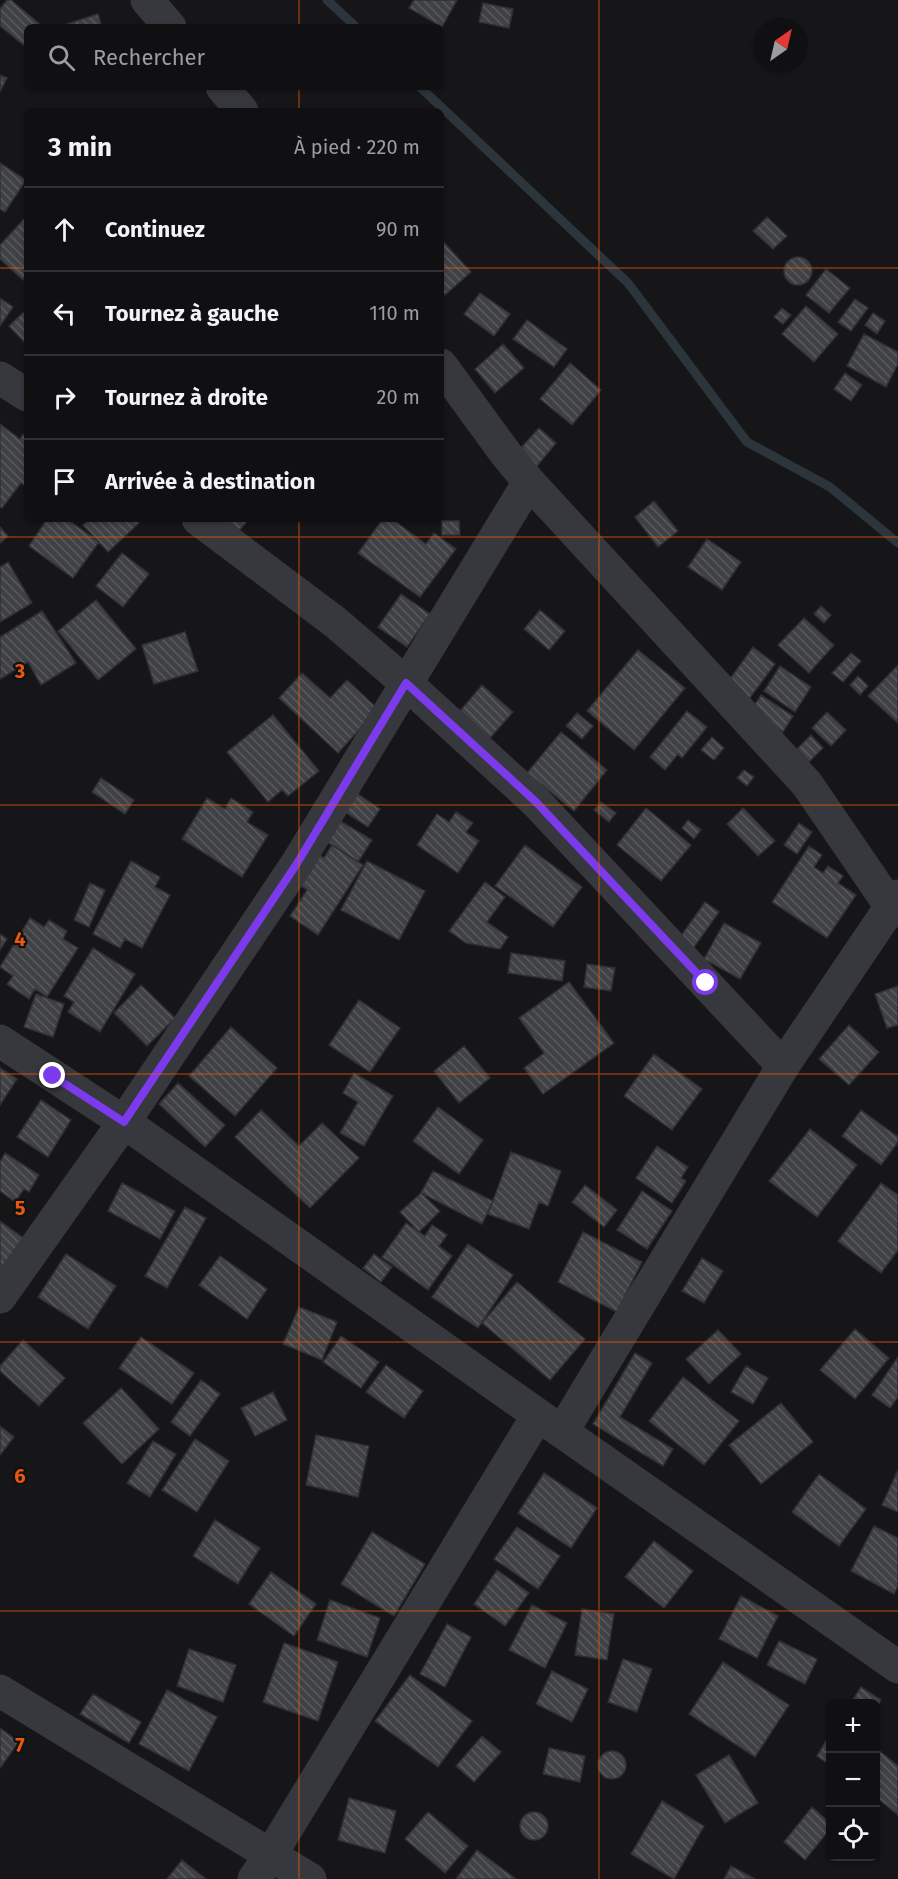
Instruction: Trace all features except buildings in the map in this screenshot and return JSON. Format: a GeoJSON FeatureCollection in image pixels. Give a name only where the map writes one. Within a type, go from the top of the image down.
{"type":"FeatureCollection","features":[{"type":"Feature","properties":{"kind":"street"},"geometry":{"type":"LineString","coordinates":[[147,0],[167,24]]}},
{"type":"Feature","properties":{"kind":"street"},"geometry":{"type":"LineString","coordinates":[[224,90],[240,108]]}},
{"type":"Feature","properties":{"kind":"street"},"geometry":{"type":"LineString","coordinates":[[262,1867],[783,1066],[896,905],[807,784],[529,482],[444,369]]}},
{"type":"Feature","properties":{"kind":"street"},"geometry":{"type":"LineString","coordinates":[[0,378],[24,392]]}},
{"type":"Feature","properties":{"kind":"street"},"geometry":{"type":"LineString","coordinates":[[0,1297],[124,1122],[296,865],[529,482]]}},
{"type":"Feature","properties":{"kind":"street"},"geometry":{"type":"LineString","coordinates":[[202,522],[335,622],[406,683],[536,802],[783,1066]]}},
{"type":"Feature","properties":{"kind":"street"},"geometry":{"type":"LineString","coordinates":[[0,1041],[124,1122],[898,1667]]}},
{"type":"Feature","properties":{"kind":"street"},"geometry":{"type":"LineString","coordinates":[[0,1691],[262,1867],[310,1879]]}},
{"type":"Feature","properties":{"kind":"waterway"},"geometry":{"type":"LineString","coordinates":[[327,0],[353,24]]}},
{"type":"Feature","properties":{"kind":"waterway"},"geometry":{"type":"LineString","coordinates":[[423,90],[442,108]]}},
{"type":"Feature","properties":{"kind":"waterway"},"geometry":{"type":"LineString","coordinates":[[444,110],[628,283],[747,442],[830,487],[898,543]]}},
{"type":"Feature","properties":{"kind":"route"},"geometry":{"type":"LineString","coordinates":[[53,1076],[124,1122],[296,865],[406,683],[536,802],[706,983]]}}]}
